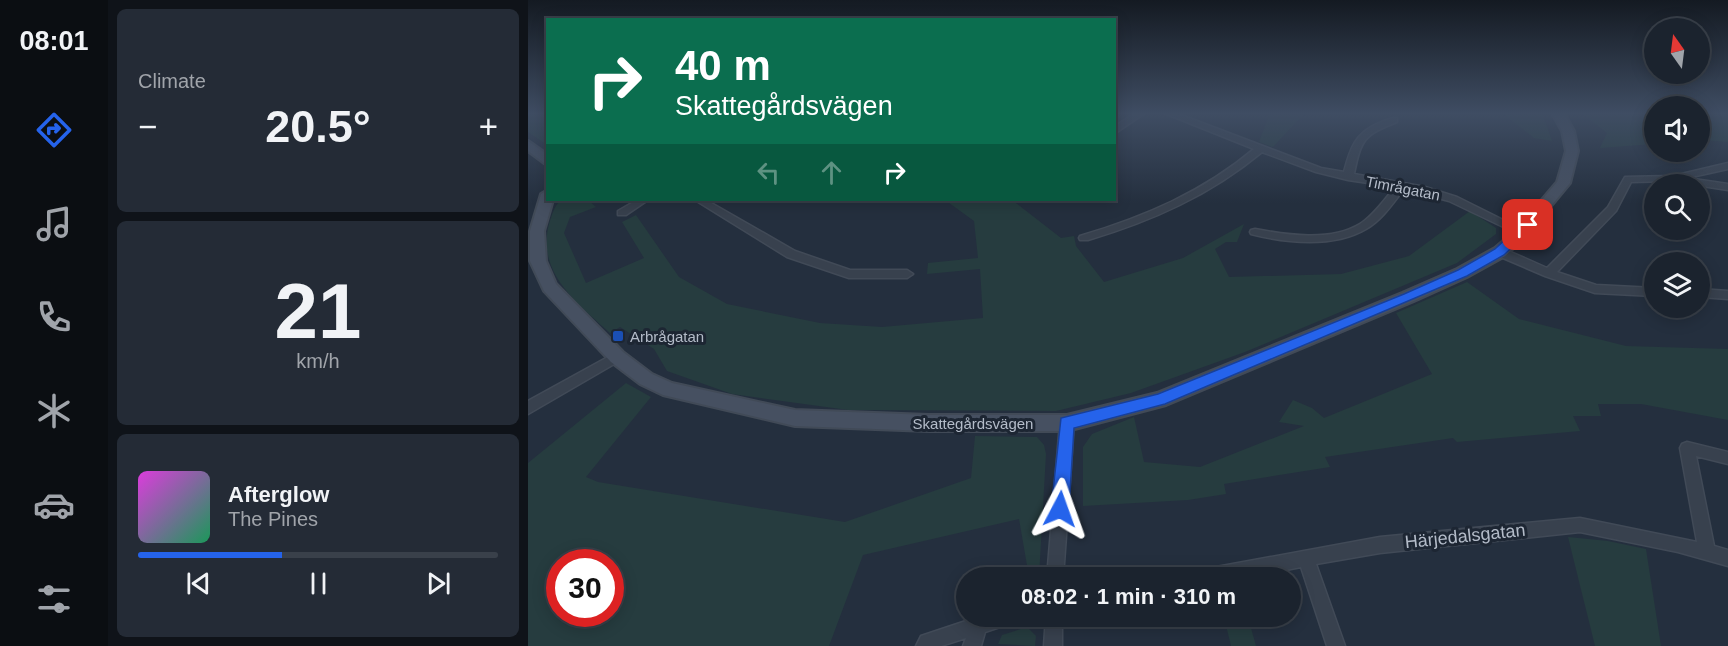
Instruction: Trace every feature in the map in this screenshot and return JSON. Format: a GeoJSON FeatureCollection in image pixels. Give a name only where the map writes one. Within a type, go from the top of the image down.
{"type":"FeatureCollection","features":[{"type":"Feature","properties":{"kind":"street","name":"Timrågatan"},"geometry":{"type":"LineString","coordinates":[[1248,143],[1319,170],[1425,190],[1453,199],[1522,232]]}},
{"type":"Feature","properties":{"kind":"street","name":"Timrågatan"},"geometry":{"type":"LineString","coordinates":[[1348,177],[1357,143]]}},
{"type":"Feature","properties":{"kind":"street","name":"Skattegårdsvägen"},"geometry":{"type":"LineString","coordinates":[[546,197],[532,232],[538,261],[550,287],[617,357],[646,379],[669,390],[795,418],[929,423],[1067,423],[1160,400],[1408,297],[1462,273],[1500,252],[1522,232],[1563,183],[1572,151],[1570,143]]}},
{"type":"Feature","properties":{"kind":"street"},"geometry":{"type":"LineString","coordinates":[[528,145],[546,160]]}},
{"type":"Feature","properties":{"kind":"street"},"geometry":{"type":"LineString","coordinates":[[1084,238],[1124,227],[1165,211],[1237,170],[1261,148]]}},
{"type":"Feature","properties":{"kind":"street"},"geometry":{"type":"LineString","coordinates":[[1688,174],[1728,165]]}},
{"type":"Feature","properties":{"kind":"street"},"geometry":{"type":"LineString","coordinates":[[1549,273],[1612,209],[1628,179],[1644,179]]}},
{"type":"Feature","properties":{"kind":"street"},"geometry":{"type":"LineString","coordinates":[[1710,184],[1728,187]]}},
{"type":"Feature","properties":{"kind":"street"},"geometry":{"type":"LineString","coordinates":[[1255,232],[1280,237],[1324,236],[1353,231],[1378,215],[1401,186]]}},
{"type":"Feature","properties":{"kind":"street"},"geometry":{"type":"LineString","coordinates":[[622,213],[641,201]]}},
{"type":"Feature","properties":{"kind":"street"},"geometry":{"type":"LineString","coordinates":[[702,201],[791,254],[849,274],[908,274]]}},
{"type":"Feature","properties":{"kind":"street"},"geometry":{"type":"LineString","coordinates":[[1500,252],[1595,289],[1644,291]]}},
{"type":"Feature","properties":{"kind":"street"},"geometry":{"type":"LineString","coordinates":[[1710,294],[1728,295]]}},
{"type":"Feature","properties":{"kind":"street"},"geometry":{"type":"LineString","coordinates":[[528,408],[617,357]]}},
{"type":"Feature","properties":{"kind":"street"},"geometry":{"type":"LineString","coordinates":[[1056,567],[1067,423]]}},
{"type":"Feature","properties":{"kind":"street"},"geometry":{"type":"LineString","coordinates":[[1707,552],[1687,448],[1728,458]]}},
{"type":"Feature","properties":{"kind":"street","name":"Härjedalsgatan"},"geometry":{"type":"LineString","coordinates":[[1258,567],[1380,545],[1580,525],[1678,544],[1728,558]]}},
{"type":"Feature","properties":{"kind":"street"},"geometry":{"type":"LineString","coordinates":[[1306,558],[1336,646]]}},
{"type":"Feature","properties":{"kind":"street"},"geometry":{"type":"LineString","coordinates":[[925,646],[927,642],[977,627]]}},
{"type":"Feature","properties":{"kind":"street"},"geometry":{"type":"LineString","coordinates":[[972,646],[980,627]]}},
{"type":"Feature","properties":{"kind":"street"},"geometry":{"type":"LineString","coordinates":[[1053,646],[1054,627]]}},
{"type":"Feature","properties":{"kind":"green space"},"geometry":{"type":"Polygon","coordinates":[[[1262,143],[1277,143],[1273,147],[1262,143]]]}},
{"type":"Feature","properties":{"kind":"green space"},"geometry":{"type":"Polygon","coordinates":[[[1602,143],[1644,145],[1600,148],[1602,143]]]}},
{"type":"Feature","properties":{"kind":"green space"},"geometry":{"type":"Polygon","coordinates":[[[560,201],[589,201],[596,207],[570,217],[564,233],[586,283],[644,258],[622,222],[636,215],[679,277],[727,304],[820,323],[882,327],[983,318],[980,269],[927,274],[928,263],[978,258],[974,221],[946,201],[1013,201],[1061,238],[1074,236],[1076,246],[1104,282],[1183,258],[1244,224],[1237,242],[1226,242],[1215,249],[1229,277],[1341,274],[1409,256],[1470,211],[1496,228],[1496,234],[1457,263],[1245,352],[1131,393],[1056,411],[848,410],[732,394],[667,371],[654,349],[620,327],[610,333],[573,299],[554,272],[547,242],[549,224],[560,201]]]}},
{"type":"Feature","properties":{"kind":"green space"},"geometry":{"type":"Polygon","coordinates":[[[1467,282],[1519,319],[1626,346],[1728,349],[1728,420],[1641,404],[1598,404],[1601,416],[1573,416],[1580,431],[1457,442],[1453,438],[1325,457],[1330,467],[1224,484],[1226,494],[1188,500],[1083,506],[1083,447],[1092,434],[1134,417],[1144,462],[1200,467],[1304,426],[1279,422],[1293,400],[1312,408],[1324,418],[1432,374],[1396,313],[1467,282]]]}},
{"type":"Feature","properties":{"kind":"green space"},"geometry":{"type":"Polygon","coordinates":[[[626,383],[651,397],[586,477],[598,482],[845,522],[971,478],[975,436],[1037,437],[1044,445],[1046,454],[1040,567],[1027,567],[1019,519],[863,555],[829,646],[528,646],[528,463],[626,383]]]}},
{"type":"Feature","properties":{"kind":"green space"},"geometry":{"type":"Polygon","coordinates":[[[1568,537],[1608,541],[1646,549],[1661,646],[1595,646],[1568,537]]]}},
{"type":"Feature","properties":{"kind":"green space"},"geometry":{"type":"Polygon","coordinates":[[[1027,627],[1036,636],[1035,646],[998,644],[1002,635],[1027,627]]]}},
{"type":"Feature","properties":{"kind":"green space"},"geometry":{"type":"Polygon","coordinates":[[[1226,627],[1251,627],[1256,646],[1231,646],[1226,627]]]}},
{"type":"Feature","properties":{"kind":"place","name":"Arbrågatan"},"geometry":{"type":"Point","coordinates":[618,336]}},
{"type":"Feature","properties":{"kind":"route"},"geometry":{"type":"LineString","coordinates":[[1060,509],[1067,423],[1160,400],[1408,297],[1462,273],[1500,252],[1528,225]]}}]}
